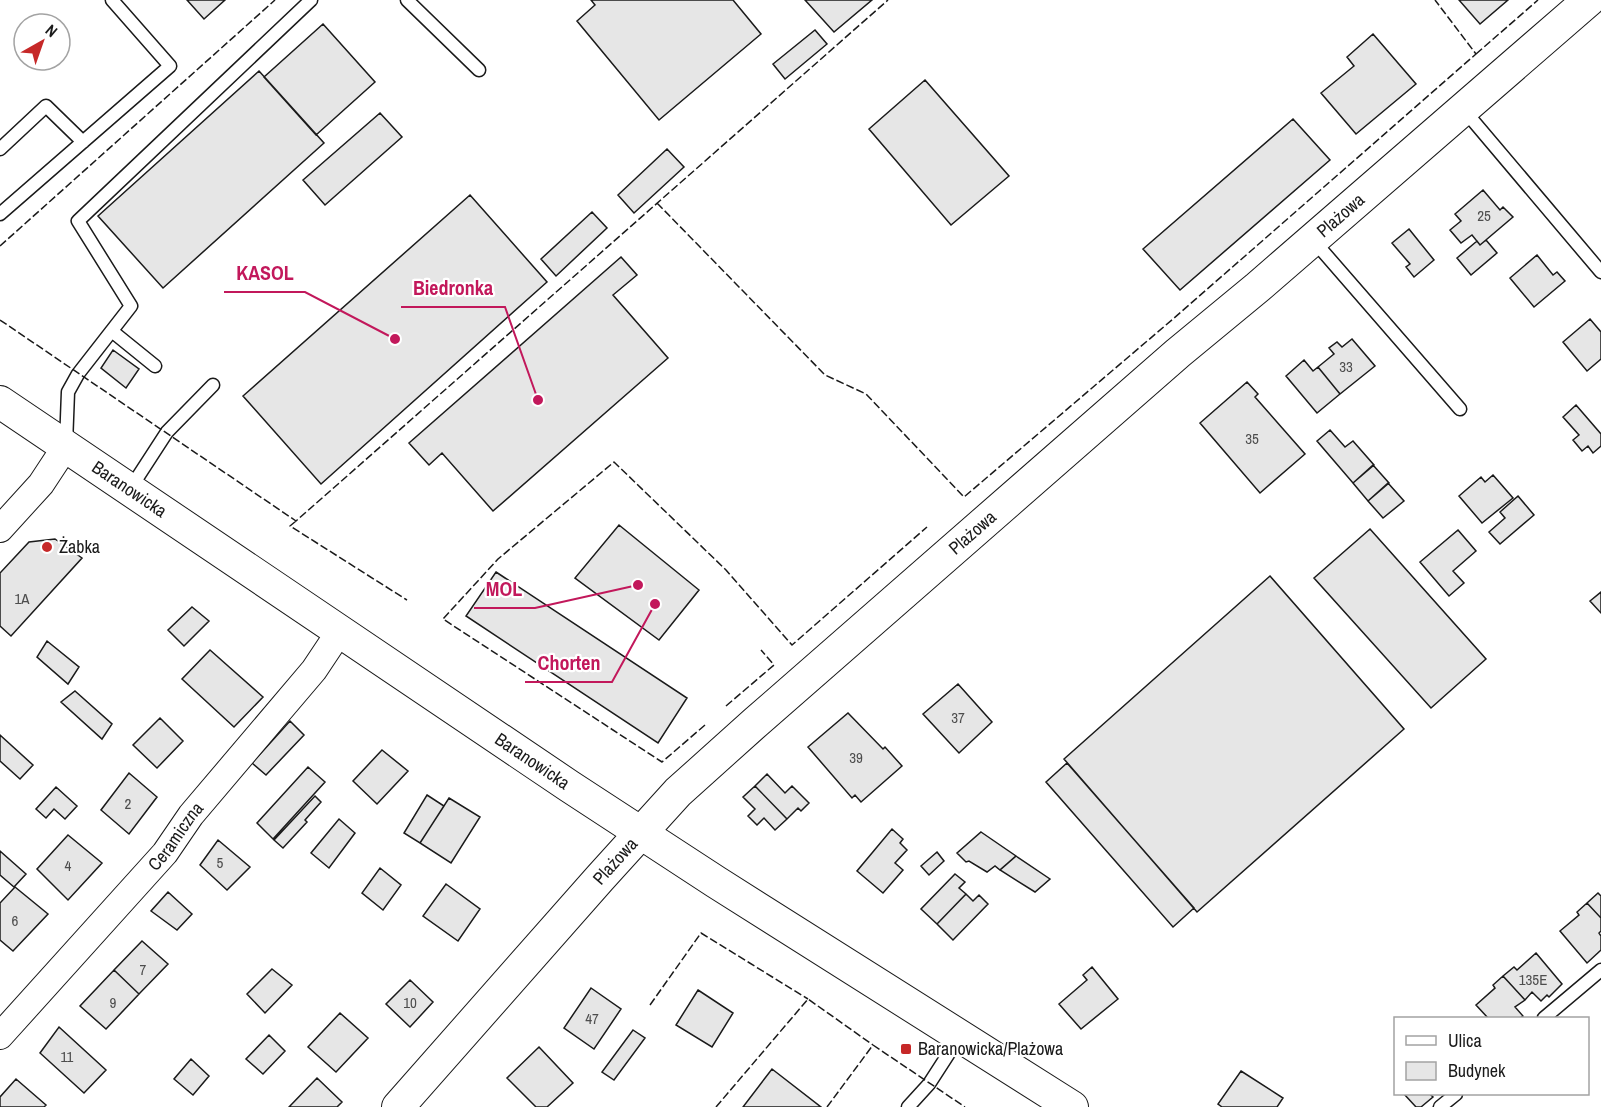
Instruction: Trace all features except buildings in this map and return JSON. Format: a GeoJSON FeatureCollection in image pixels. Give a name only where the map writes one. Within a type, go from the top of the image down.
{"type":"FeatureCollection","features":[{"type":"Feature","properties":{"kind":"street","name":"Plażowa"},"geometry":{"type":"LineString","coordinates":[[398,1107],[678,792],[1589,0]]}},
{"type":"Feature","properties":{"kind":"street","name":"Baranowicka"},"geometry":{"type":"LineString","coordinates":[[0,402],[640,833],[1072,1107]]}},
{"type":"Feature","properties":{"kind":"street"},"geometry":{"type":"LineString","coordinates":[[0,528],[40,484],[66,446]]}},
{"type":"Feature","properties":{"kind":"street","name":"Ceramiczna"},"geometry":{"type":"LineString","coordinates":[[0,1036],[165,853],[192,815],[314,670],[340,631]]}},
{"type":"Feature","properties":{"kind":"lane"},"geometry":{"type":"LineString","coordinates":[[0,214],[170,66],[112,0]]}},
{"type":"Feature","properties":{"kind":"lane"},"geometry":{"type":"LineString","coordinates":[[66,446],[68,392],[78,374],[131,306],[78,221],[311,0]]}},
{"type":"Feature","properties":{"kind":"lane"},"geometry":{"type":"LineString","coordinates":[[407,0],[479,70]]}},
{"type":"Feature","properties":{"kind":"lane"},"geometry":{"type":"LineString","coordinates":[[0,150],[46,106],[83,142]]}},
{"type":"Feature","properties":{"kind":"lane"},"geometry":{"type":"LineString","coordinates":[[1463,108],[1601,272]]}},
{"type":"Feature","properties":{"kind":"lane"},"geometry":{"type":"LineString","coordinates":[[1312,239],[1460,409]]}},
{"type":"Feature","properties":{"kind":"lane"},"geometry":{"type":"LineString","coordinates":[[112,332],[155,366]]}},
{"type":"Feature","properties":{"kind":"lane"},"geometry":{"type":"LineString","coordinates":[[130,489],[167,432],[213,385]]}},
{"type":"Feature","properties":{"kind":"lane"},"geometry":{"type":"LineString","coordinates":[[1545,1017],[1601,970]]}},
{"type":"Feature","properties":{"kind":"lane"},"geometry":{"type":"LineString","coordinates":[[908,1107],[929,1084],[960,1036]]}},
{"type":"Feature","properties":{"kind":"lane"},"geometry":{"type":"LineString","coordinates":[[1440,1107],[1455,1095]]}},
{"type":"Feature","properties":{"kind":"fence"},"geometry":{"type":"LineString","coordinates":[[0,246],[275,0]]}},
{"type":"Feature","properties":{"kind":"fence"},"geometry":{"type":"LineString","coordinates":[[0,320],[296,521],[888,0]]}},
{"type":"Feature","properties":{"kind":"fence"},"geometry":{"type":"LineString","coordinates":[[657,203],[825,375],[866,394],[964,497],[1173,319],[1476,54],[1435,0]]}},
{"type":"Feature","properties":{"kind":"fence"},"geometry":{"type":"LineString","coordinates":[[1476,54],[1538,0]]}},
{"type":"Feature","properties":{"kind":"fence"},"geometry":{"type":"LineString","coordinates":[[705,725],[662,762],[443,619],[498,559],[614,462],[726,570],[792,645],[927,527]]}},
{"type":"Feature","properties":{"kind":"fence"},"geometry":{"type":"LineString","coordinates":[[296,521],[290,526],[407,600]]}},
{"type":"Feature","properties":{"kind":"fence"},"geometry":{"type":"LineString","coordinates":[[726,706],[774,665],[761,650]]}},
{"type":"Feature","properties":{"kind":"fence"},"geometry":{"type":"LineString","coordinates":[[650,1005],[701,933],[808,999]]}},
{"type":"Feature","properties":{"kind":"fence"},"geometry":{"type":"LineString","coordinates":[[716,1107],[808,999],[873,1045]]}},
{"type":"Feature","properties":{"kind":"fence"},"geometry":{"type":"LineString","coordinates":[[827,1107],[873,1045],[965,1107]]}},
{"type":"Feature","properties":{"kind":"place","name":"KASOL"},"geometry":{"type":"Point","coordinates":[395,339]}},
{"type":"Feature","properties":{"kind":"place","name":"Biedronka"},"geometry":{"type":"Point","coordinates":[538,400]}},
{"type":"Feature","properties":{"kind":"place","name":"Żabka"},"geometry":{"type":"Point","coordinates":[47,547]}},
{"type":"Feature","properties":{"kind":"place","name":"MOL"},"geometry":{"type":"Point","coordinates":[638,585]}},
{"type":"Feature","properties":{"kind":"place","name":"Chorten"},"geometry":{"type":"Point","coordinates":[655,604]}},
{"type":"Feature","properties":{"kind":"place","name":"Baranowicka/Plażowa"},"geometry":{"type":"Point","coordinates":[906,1049]}}]}
